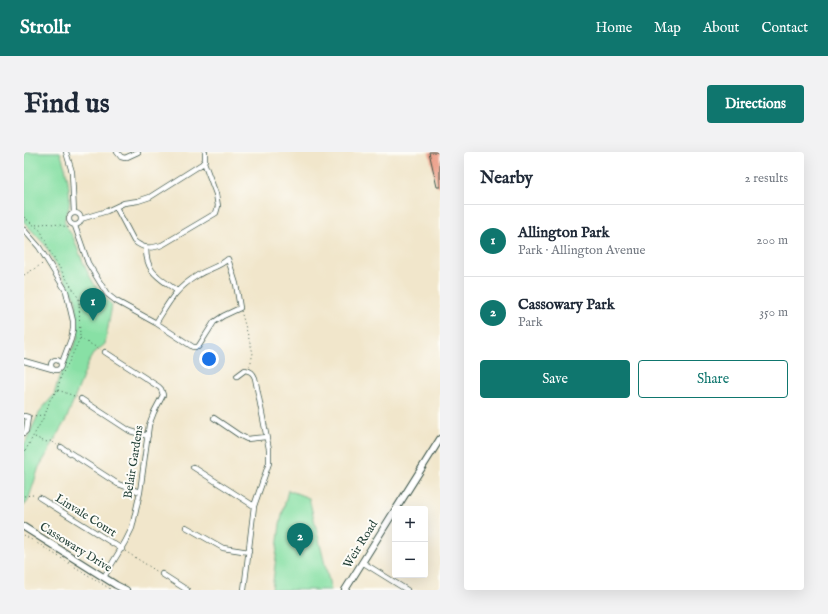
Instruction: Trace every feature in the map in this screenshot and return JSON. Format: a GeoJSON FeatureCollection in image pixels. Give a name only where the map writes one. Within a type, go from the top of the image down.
{"type":"FeatureCollection","features":[{"type":"Feature","properties":{"kind":"street"},"geometry":{"type":"LineString","coordinates":[[66,152],[72,172],[74,213],[70,216],[69,221],[75,226],[88,263],[107,294],[116,301],[156,323],[193,347],[198,347],[214,322],[240,308],[236,284],[228,259],[221,265],[199,275],[177,291],[156,323]]}},
{"type":"Feature","properties":{"kind":"street"},"geometry":{"type":"LineString","coordinates":[[117,152],[121,157],[125,158],[138,152]]}},
{"type":"Feature","properties":{"kind":"street"},"geometry":{"type":"LineString","coordinates":[[116,207],[134,241],[146,248],[153,248],[162,245],[216,213],[218,206],[216,194],[204,162],[205,152]]}},
{"type":"Feature","properties":{"kind":"street"},"geometry":{"type":"LineString","coordinates":[[81,219],[124,203],[150,197],[204,162]]}},
{"type":"Feature","properties":{"kind":"street"},"geometry":{"type":"LineString","coordinates":[[74,213],[79,215],[81,219]]}},
{"type":"Feature","properties":{"kind":"street"},"geometry":{"type":"LineString","coordinates":[[75,226],[80,224],[81,219]]}},
{"type":"Feature","properties":{"kind":"street"},"geometry":{"type":"LineString","coordinates":[[24,230],[39,247],[66,291],[73,321],[71,339],[64,356],[59,363],[60,368],[58,370],[55,370],[51,366],[24,361]]}},
{"type":"Feature","properties":{"kind":"street"},"geometry":{"type":"LineString","coordinates":[[146,248],[146,258],[149,267],[177,291]]}},
{"type":"Feature","properties":{"kind":"street","name":"Belair Gardens"},"geometry":{"type":"LineString","coordinates":[[104,577],[122,549],[132,528],[140,492],[151,419],[162,398],[161,389],[105,352]]}},
{"type":"Feature","properties":{"kind":"street"},"geometry":{"type":"LineString","coordinates":[[51,366],[54,361],[59,363]]}},
{"type":"Feature","properties":{"kind":"street"},"geometry":{"type":"LineString","coordinates":[[237,376],[245,370],[253,373],[269,449],[268,463],[254,506],[244,590]]}},
{"type":"Feature","properties":{"kind":"street"},"geometry":{"type":"LineString","coordinates":[[82,399],[130,431],[148,436]]}},
{"type":"Feature","properties":{"kind":"street"},"geometry":{"type":"LineString","coordinates":[[24,433],[26,430],[26,416]]}},
{"type":"Feature","properties":{"kind":"street"},"geometry":{"type":"LineString","coordinates":[[214,418],[247,439],[266,437]]}},
{"type":"Feature","properties":{"kind":"street","name":"Weir Road"},"geometry":{"type":"LineString","coordinates":[[398,506],[440,439]]}},
{"type":"Feature","properties":{"kind":"street"},"geometry":{"type":"LineString","coordinates":[[61,447],[118,484],[140,492]]}},
{"type":"Feature","properties":{"kind":"street"},"geometry":{"type":"LineString","coordinates":[[193,467],[254,506]]}},
{"type":"Feature","properties":{"kind":"street","name":"Linvale Court"},"geometry":{"type":"LineString","coordinates":[[40,498],[122,549]]}},
{"type":"Feature","properties":{"kind":"street","name":"Weir Road"},"geometry":{"type":"LineString","coordinates":[[345,590],[392,515]]}},
{"type":"Feature","properties":{"kind":"street","name":"Cassowary Drive"},"geometry":{"type":"LineString","coordinates":[[24,527],[104,577],[117,588],[126,590]]}},
{"type":"Feature","properties":{"kind":"street"},"geometry":{"type":"LineString","coordinates":[[186,527],[222,548],[249,552]]}},
{"type":"Feature","properties":{"kind":"street"},"geometry":{"type":"LineString","coordinates":[[362,562],[407,590]]}},
{"type":"Feature","properties":{"kind":"street"},"geometry":{"type":"LineString","coordinates":[[162,574],[187,590]]}},
{"type":"Feature","properties":{"kind":"path"},"geometry":{"type":"LineString","coordinates":[[24,217],[41,231],[50,252],[79,299],[80,338],[62,374],[57,390],[50,400],[45,415],[24,453]]}},
{"type":"Feature","properties":{"kind":"path"},"geometry":{"type":"LineString","coordinates":[[35,225],[52,223],[70,228]]}},
{"type":"Feature","properties":{"kind":"path"},"geometry":{"type":"LineString","coordinates":[[24,275],[47,261]]}},
{"type":"Feature","properties":{"kind":"path"},"geometry":{"type":"LineString","coordinates":[[240,308],[253,353],[249,371]]}},
{"type":"Feature","properties":{"kind":"path"},"geometry":{"type":"LineString","coordinates":[[80,338],[105,352]]}},
{"type":"Feature","properties":{"kind":"path"},"geometry":{"type":"LineString","coordinates":[[57,390],[82,399]]}},
{"type":"Feature","properties":{"kind":"path"},"geometry":{"type":"LineString","coordinates":[[26,416],[45,415]]}},
{"type":"Feature","properties":{"kind":"path"},"geometry":{"type":"LineString","coordinates":[[34,436],[45,442],[51,441],[61,447]]}},
{"type":"Feature","properties":{"kind":"path"},"geometry":{"type":"LineString","coordinates":[[24,496],[32,495]]}},
{"type":"Feature","properties":{"kind":"path"},"geometry":{"type":"LineString","coordinates":[[24,534],[117,588]]}},
{"type":"Feature","properties":{"kind":"path"},"geometry":{"type":"LineString","coordinates":[[122,549],[162,574]]}},
{"type":"Feature","properties":{"kind":"green space"},"geometry":{"type":"Polygon","coordinates":[[[24,152],[60,152],[69,185],[69,208],[65,218],[65,223],[73,237],[89,275],[99,291],[112,305],[105,344],[93,354],[89,361],[66,420],[39,467],[28,501],[24,506],[24,445],[40,411],[54,395],[59,377],[78,337],[76,300],[45,245],[24,222],[24,152]]]}},
{"type":"Feature","properties":{"kind":"green space"},"geometry":{"type":"Polygon","coordinates":[[[288,490],[309,498],[331,590],[272,590],[280,524],[288,490]]]}},
{"type":"Feature","properties":{"kind":"building"},"geometry":{"type":"Polygon","coordinates":[[[429,152],[440,152],[440,187],[437,187],[429,152]]]}},
{"type":"Feature","properties":{"kind":"place","name":"Allington Park"},"geometry":{"type":"Point","coordinates":[93,321]}},
{"type":"Feature","properties":{"kind":"place","name":"Cassowary Park"},"geometry":{"type":"Point","coordinates":[300,556]}}]}
